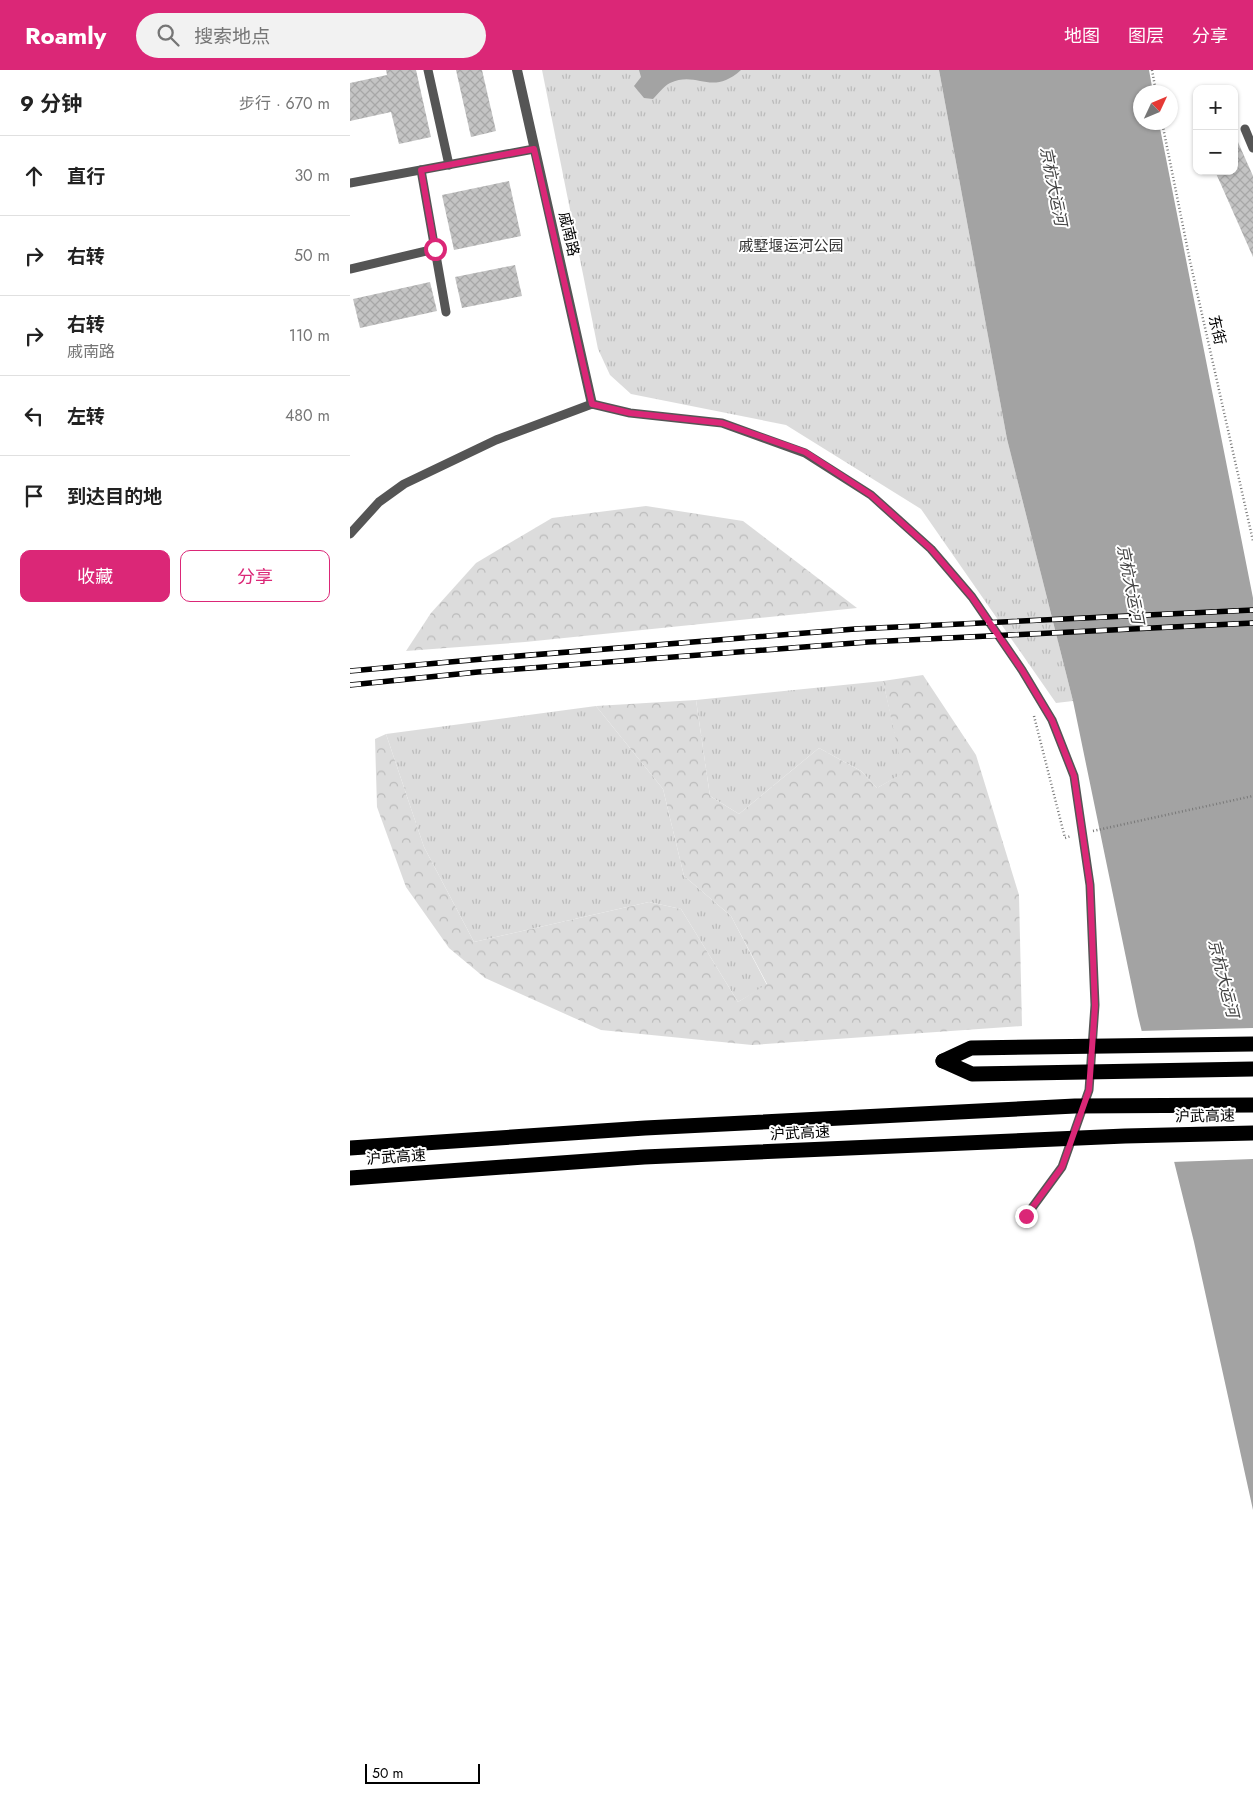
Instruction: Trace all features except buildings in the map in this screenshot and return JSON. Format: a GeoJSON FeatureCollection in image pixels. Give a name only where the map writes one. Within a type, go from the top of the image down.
{"type":"FeatureCollection","features":[{"type":"Feature","properties":{"kind":"highway"},"geometry":{"type":"LineString","coordinates":[[1253,1044],[971,1048],[943,1061],[972,1074],[1253,1069]]}},
{"type":"Feature","properties":{"kind":"highway","name":"沪武高速"},"geometry":{"type":"LineString","coordinates":[[350,1148],[645,1128],[1075,1106],[1253,1105]]}},
{"type":"Feature","properties":{"kind":"highway","name":"沪武高速"},"geometry":{"type":"LineString","coordinates":[[350,1178],[654,1157],[1115,1136],[1253,1133]]}},
{"type":"Feature","properties":{"kind":"street","name":"戚南路"},"geometry":{"type":"LineString","coordinates":[[517,70],[592,404]]}},
{"type":"Feature","properties":{"kind":"lane"},"geometry":{"type":"LineString","coordinates":[[428,70],[449,165]]}},
{"type":"Feature","properties":{"kind":"lane"},"geometry":{"type":"LineString","coordinates":[[1245,129],[1253,148]]}},
{"type":"Feature","properties":{"kind":"lane"},"geometry":{"type":"LineString","coordinates":[[350,183],[534,149]]}},
{"type":"Feature","properties":{"kind":"lane"},"geometry":{"type":"LineString","coordinates":[[421,170],[446,312]]}},
{"type":"Feature","properties":{"kind":"lane"},"geometry":{"type":"LineString","coordinates":[[350,269],[435,249]]}},
{"type":"Feature","properties":{"kind":"lane"},"geometry":{"type":"LineString","coordinates":[[350,534],[379,502],[404,484],[496,440],[592,404],[630,413],[722,423],[805,452],[871,495],[931,549],[972,597],[1022,670],[1052,720],[1074,776],[1076,786],[1090,885],[1095,1006],[1089,1090],[1062,1167],[1026,1216]]}},
{"type":"Feature","properties":{"kind":"path"},"geometry":{"type":"LineString","coordinates":[[1152,70],[1155,85]]}},
{"type":"Feature","properties":{"kind":"path","name":"东街"},"geometry":{"type":"LineString","coordinates":[[1164,130],[1190,262],[1253,541]]}},
{"type":"Feature","properties":{"kind":"path"},"geometry":{"type":"LineString","coordinates":[[1042,746],[1064,838],[1074,836]]}},
{"type":"Feature","properties":{"kind":"path"},"geometry":{"type":"LineString","coordinates":[[1093,831],[1253,796]]}},
{"type":"Feature","properties":{"kind":"green space","name":"戚墅堰运河公园"},"geometry":{"type":"Polygon","coordinates":[[[542,70],[939,70],[1007,439],[1073,701],[1056,703],[921,509],[786,425],[631,394],[610,375],[598,349],[542,70]]]}},
{"type":"Feature","properties":{"kind":"green space"},"geometry":{"type":"Polygon","coordinates":[[[646,506],[743,521],[857,608],[525,642],[406,651],[431,613],[476,563],[552,518],[646,506]]]}},
{"type":"Feature","properties":{"kind":"green space"},"geometry":{"type":"Polygon","coordinates":[[[923,675],[976,755],[1019,895],[1022,1026],[752,1045],[601,1030],[485,978],[449,948],[406,887],[377,807],[375,739],[386,734],[424,847],[474,942],[649,902],[681,909],[738,1002],[767,984],[731,916],[684,876],[663,789],[596,706],[696,700],[710,796],[739,814],[819,748],[861,771],[877,788],[903,773],[883,681],[923,675]]]}},
{"type":"Feature","properties":{"kind":"green space"},"geometry":{"type":"Polygon","coordinates":[[[883,681],[904,773],[877,788],[861,771],[819,748],[739,814],[710,796],[696,700],[883,681]]]}},
{"type":"Feature","properties":{"kind":"green space"},"geometry":{"type":"Polygon","coordinates":[[[596,706],[663,789],[684,876],[731,916],[767,985],[738,1002],[681,909],[649,902],[474,942],[424,847],[386,734],[596,706]]]}},
{"type":"Feature","properties":{"kind":"water"},"geometry":{"type":"Polygon","coordinates":[[[639,70],[741,70],[721,82],[713,83],[689,79],[670,83],[653,99],[644,98],[634,86],[641,77],[639,70]]]}},
{"type":"Feature","properties":{"kind":"water","name":"京杭大运河"},"geometry":{"type":"Polygon","coordinates":[[[939,70],[1149,70],[1152,85],[1133,85],[1133,130],[1160,130],[1253,598],[1253,1510],[1194,1242],[1138,1016],[1073,701],[1007,439],[939,70]]]}},
{"type":"Feature","properties":{"kind":"pier"},"geometry":{"type":"Polygon","coordinates":[[[1253,1028],[1253,1159],[1172,1162],[1139,1031],[1253,1028]]]}},
{"type":"Feature","properties":{"kind":"railway"},"geometry":{"type":"LineString","coordinates":[[350,671],[855,629],[1253,610]]}},
{"type":"Feature","properties":{"kind":"railway"},"geometry":{"type":"LineString","coordinates":[[350,685],[478,672],[868,642],[1253,623]]}},
{"type":"Feature","properties":{"kind":"route"},"geometry":{"type":"LineString","coordinates":[[435,249],[421,170],[534,149],[592,404],[630,413],[722,423],[805,452],[871,495],[931,549],[972,597],[1022,670],[1052,720],[1074,776],[1090,885],[1095,1006],[1089,1090],[1062,1167],[1026,1216]]}}]}
